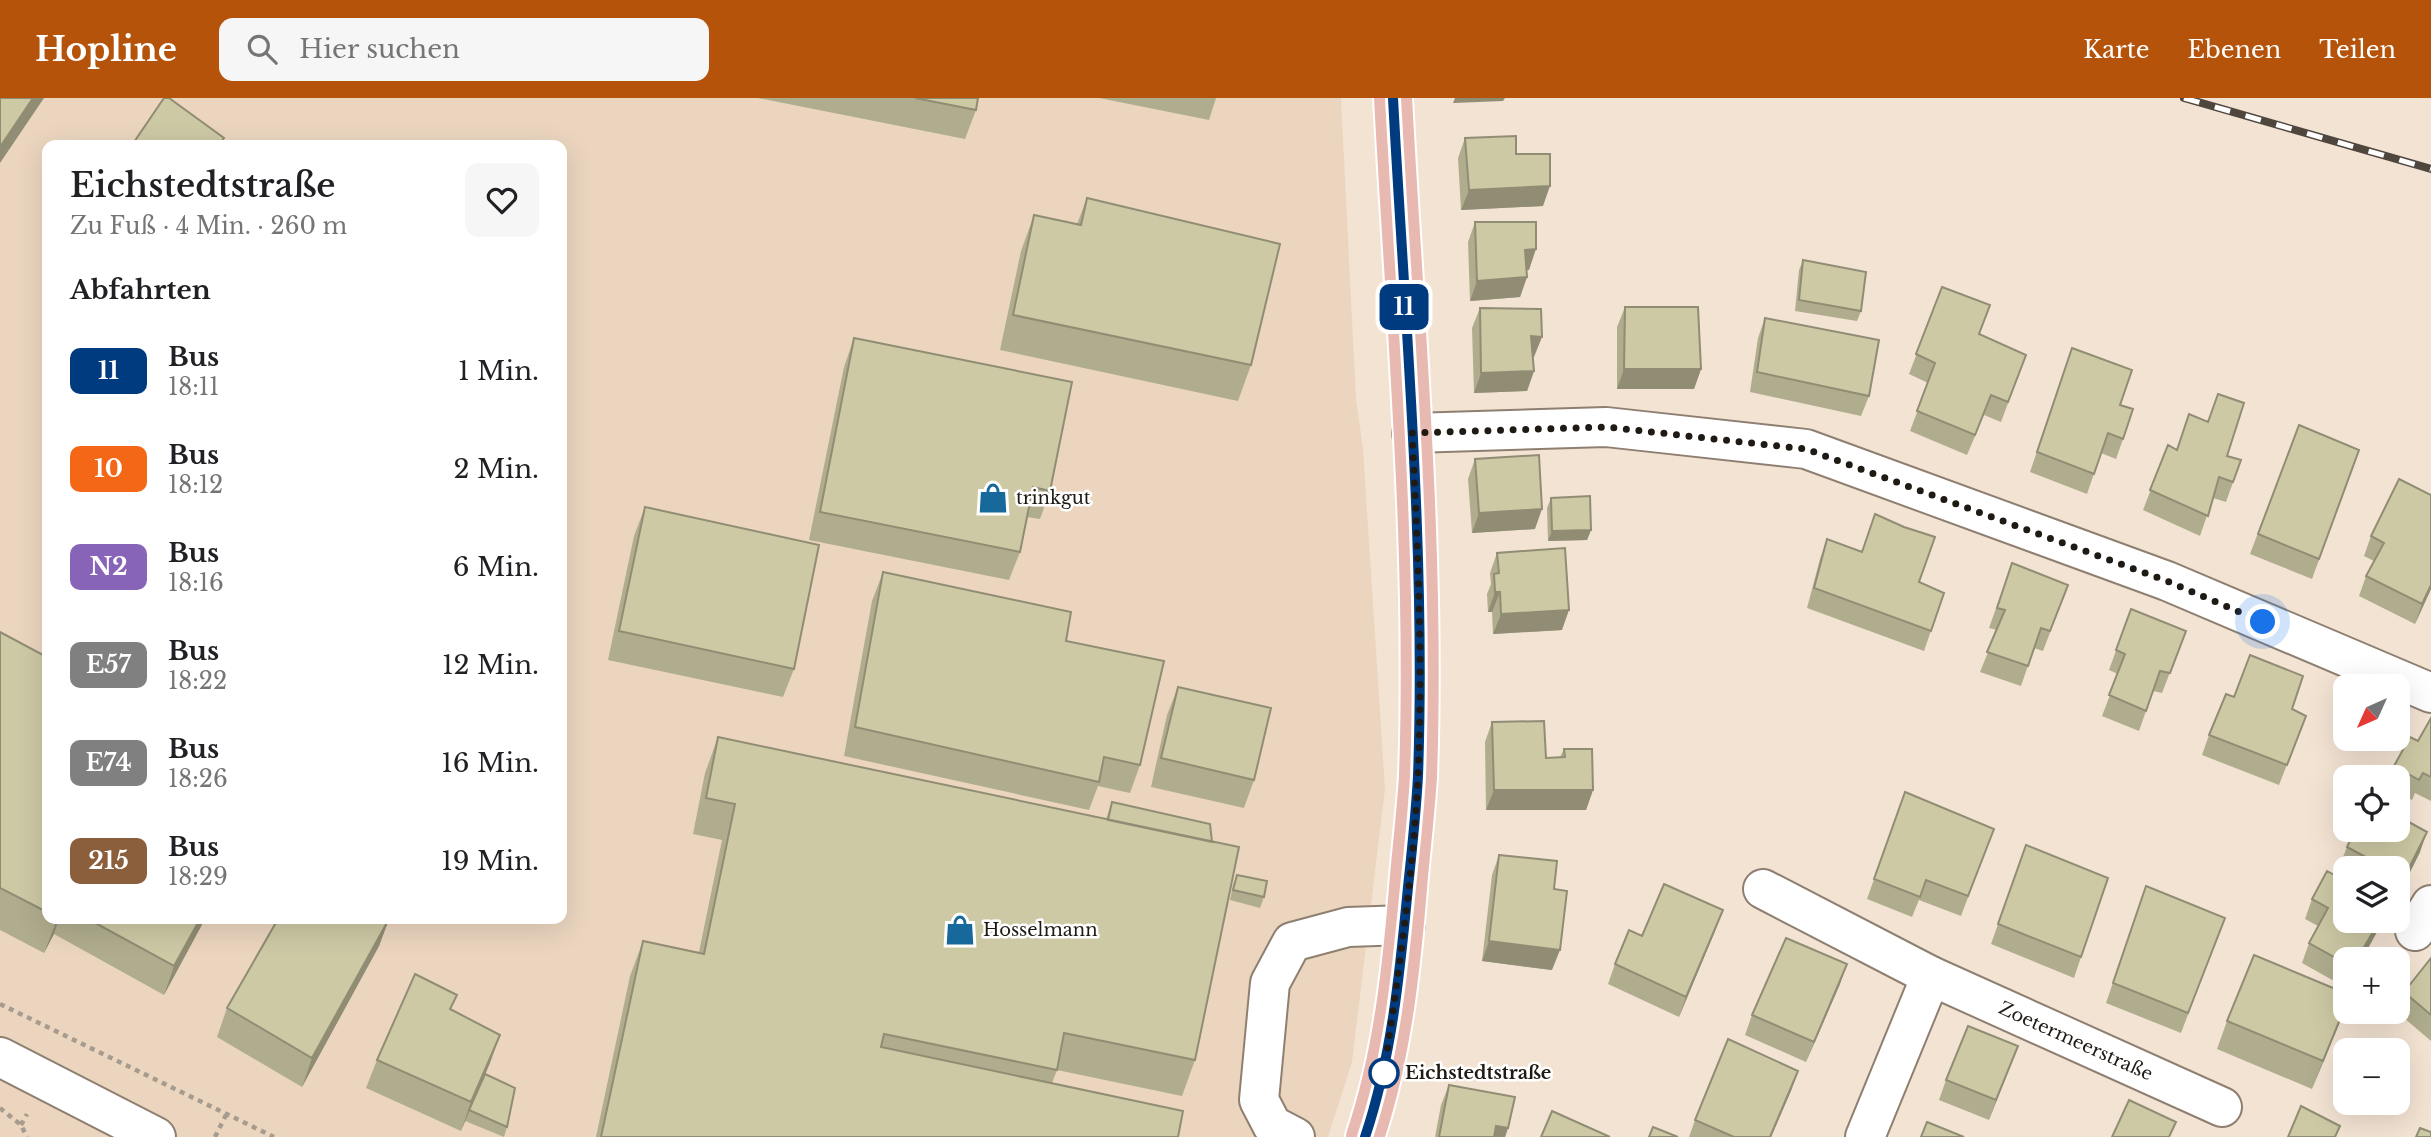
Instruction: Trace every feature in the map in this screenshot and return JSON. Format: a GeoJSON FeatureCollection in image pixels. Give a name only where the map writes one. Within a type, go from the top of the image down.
{"type":"FeatureCollection","features":[{"type":"Feature","properties":{"kind":"main road"},"geometry":{"type":"LineString","coordinates":[[1365,1137],[1382,1084],[1405,925],[1418,778],[1418,579],[1393,98]]}},
{"type":"Feature","properties":{"kind":"street"},"geometry":{"type":"LineString","coordinates":[[1412,433],[1606,427],[1806,449],[2167,581],[2431,693]]}},
{"type":"Feature","properties":{"kind":"street","name":"Zoetermeerstraße"},"geometry":{"type":"LineString","coordinates":[[1763,889],[1931,976],[2222,1107]]}},
{"type":"Feature","properties":{"kind":"street"},"geometry":{"type":"LineString","coordinates":[[1296,1137],[1272,1125],[1259,1100],[1270,983],[1292,942],[1348,927],[1405,925]]}},
{"type":"Feature","properties":{"kind":"street"},"geometry":{"type":"LineString","coordinates":[[1865,1137],[1931,976]]}},
{"type":"Feature","properties":{"kind":"street"},"geometry":{"type":"LineString","coordinates":[[0,1057],[133,1132]]}},
{"type":"Feature","properties":{"kind":"path"},"geometry":{"type":"LineString","coordinates":[[0,1003],[274,1137]]}},
{"type":"Feature","properties":{"kind":"path"},"geometry":{"type":"LineString","coordinates":[[0,1108],[21,1125],[27,1137]]}},
{"type":"Feature","properties":{"kind":"path"},"geometry":{"type":"LineString","coordinates":[[215,1137],[226,1115]]}},
{"type":"Feature","properties":{"kind":"shaded area"},"geometry":{"type":"Polygon","coordinates":[[[0,98],[1341,98],[1356,399],[1363,449],[1385,789],[1352,1062],[1328,1137],[0,1137],[0,98]]]}},
{"type":"Feature","properties":{"kind":"building"},"geometry":{"type":"Polygon","coordinates":[[[0,98],[33,98],[0,147],[0,98]]]}},
{"type":"Feature","properties":{"kind":"building"},"geometry":{"type":"Polygon","coordinates":[[[164,98],[169,98],[224,138],[223,140],[135,140],[164,98]]]}},
{"type":"Feature","properties":{"kind":"building"},"geometry":{"type":"Polygon","coordinates":[[[915,98],[978,98],[976,110],[915,98]]]}},
{"type":"Feature","properties":{"kind":"building"},"geometry":{"type":"Polygon","coordinates":[[[1516,136],[1516,154],[1550,154],[1550,186],[1469,190],[1465,138],[1516,136]]]}},
{"type":"Feature","properties":{"kind":"building"},"geometry":{"type":"Polygon","coordinates":[[[1087,198],[1280,244],[1251,365],[1013,315],[1034,215],[1081,225],[1087,198]]]}},
{"type":"Feature","properties":{"kind":"building"},"geometry":{"type":"Polygon","coordinates":[[[1475,222],[1536,222],[1536,249],[1525,250],[1527,277],[1477,281],[1475,222]]]}},
{"type":"Feature","properties":{"kind":"building"},"geometry":{"type":"Polygon","coordinates":[[[1803,260],[1866,272],[1861,311],[1799,300],[1803,260]]]}},
{"type":"Feature","properties":{"kind":"building"},"geometry":{"type":"Polygon","coordinates":[[[1942,287],[1990,305],[1979,334],[2026,355],[2008,402],[1991,395],[1975,435],[1917,411],[1935,363],[1916,354],[1942,287]]]}},
{"type":"Feature","properties":{"kind":"building"},"geometry":{"type":"Polygon","coordinates":[[[1625,307],[1698,307],[1701,369],[1624,369],[1625,307]]]}},
{"type":"Feature","properties":{"kind":"building"},"geometry":{"type":"Polygon","coordinates":[[[1480,308],[1541,309],[1542,337],[1531,336],[1534,371],[1481,373],[1480,308]]]}},
{"type":"Feature","properties":{"kind":"building"},"geometry":{"type":"Polygon","coordinates":[[[1765,318],[1879,340],[1869,396],[1757,372],[1765,318]]]}},
{"type":"Feature","properties":{"kind":"building"},"geometry":{"type":"Polygon","coordinates":[[[854,338],[1072,382],[1050,491],[1033,487],[1020,552],[820,512],[854,338]]]}},
{"type":"Feature","properties":{"kind":"building"},"geometry":{"type":"Polygon","coordinates":[[[2072,348],[2132,370],[2120,405],[2133,409],[2123,439],[2108,433],[2094,474],[2037,452],[2072,348]]]}},
{"type":"Feature","properties":{"kind":"building"},"geometry":{"type":"Polygon","coordinates":[[[2218,394],[2244,403],[2227,456],[2241,460],[2233,482],[2219,477],[2208,516],[2150,490],[2168,445],[2177,450],[2189,414],[2208,422],[2218,394]]]}},
{"type":"Feature","properties":{"kind":"building"},"geometry":{"type":"Polygon","coordinates":[[[2299,425],[2359,450],[2319,559],[2258,534],[2299,425]]]}},
{"type":"Feature","properties":{"kind":"building"},"geometry":{"type":"Polygon","coordinates":[[[1539,455],[1542,509],[1479,513],[1475,459],[1539,455]]]}},
{"type":"Feature","properties":{"kind":"building"},"geometry":{"type":"Polygon","coordinates":[[[2399,479],[2431,495],[2431,585],[2422,604],[2366,576],[2384,543],[2371,536],[2399,479]]]}},
{"type":"Feature","properties":{"kind":"building"},"geometry":{"type":"Polygon","coordinates":[[[1590,496],[1591,530],[1552,531],[1551,498],[1590,496]]]}},
{"type":"Feature","properties":{"kind":"building"},"geometry":{"type":"Polygon","coordinates":[[[645,507],[819,545],[794,669],[619,631],[645,507]]]}},
{"type":"Feature","properties":{"kind":"building"},"geometry":{"type":"Polygon","coordinates":[[[1875,514],[1935,537],[1919,582],[1944,593],[1931,631],[1814,588],[1827,539],[1862,552],[1875,514]]]}},
{"type":"Feature","properties":{"kind":"building"},"geometry":{"type":"Polygon","coordinates":[[[1565,548],[1569,610],[1501,614],[1500,592],[1495,592],[1494,574],[1499,573],[1497,553],[1565,548]]]}},
{"type":"Feature","properties":{"kind":"building"},"geometry":{"type":"Polygon","coordinates":[[[2012,563],[2068,585],[2050,631],[2041,628],[2028,666],[1987,652],[2005,610],[1997,608],[2012,563]]]}},
{"type":"Feature","properties":{"kind":"building"},"geometry":{"type":"Polygon","coordinates":[[[883,572],[1071,612],[1066,641],[1164,661],[1140,765],[1104,757],[1099,782],[855,727],[883,572]]]}},
{"type":"Feature","properties":{"kind":"building"},"geometry":{"type":"Polygon","coordinates":[[[2131,609],[2186,631],[2170,673],[2160,671],[2146,711],[2109,695],[2125,654],[2116,650],[2131,609]]]}},
{"type":"Feature","properties":{"kind":"building"},"geometry":{"type":"Polygon","coordinates":[[[0,632],[42,654],[42,909],[0,888],[0,632]]]}},
{"type":"Feature","properties":{"kind":"building"},"geometry":{"type":"Polygon","coordinates":[[[2250,655],[2303,676],[2292,709],[2306,716],[2287,765],[2209,735],[2226,694],[2234,697],[2250,655]]]}},
{"type":"Feature","properties":{"kind":"building"},"geometry":{"type":"Polygon","coordinates":[[[1178,687],[1271,708],[1254,780],[1161,758],[1178,687]]]}},
{"type":"Feature","properties":{"kind":"building"},"geometry":{"type":"Polygon","coordinates":[[[2431,718],[2431,777],[2423,773],[2419,780],[2410,775],[2410,765],[2395,765],[2402,751],[2410,751],[2410,737],[2418,741],[2431,718]]]}},
{"type":"Feature","properties":{"kind":"building"},"geometry":{"type":"Polygon","coordinates":[[[1544,721],[1546,758],[1565,757],[1564,749],[1592,749],[1593,790],[1494,790],[1492,722],[1544,721]]]}},
{"type":"Feature","properties":{"kind":"building","name":"Hosselmann"},"geometry":{"type":"Polygon","coordinates":[[[718,737],[1239,847],[1195,1060],[1064,1033],[1057,1070],[884,1034],[881,1047],[1183,1111],[1178,1137],[601,1137],[643,941],[704,954],[735,804],[706,798],[718,737]]]}},
{"type":"Feature","properties":{"kind":"building"},"geometry":{"type":"Polygon","coordinates":[[[1905,792],[1994,829],[1968,896],[1926,880],[1920,897],[1874,879],[1905,792]]]}},
{"type":"Feature","properties":{"kind":"building"},"geometry":{"type":"Polygon","coordinates":[[[1112,802],[1210,824],[1212,842],[1108,820],[1112,802]]]}},
{"type":"Feature","properties":{"kind":"building"},"geometry":{"type":"Polygon","coordinates":[[[2410,823],[2427,832],[2410,866],[2410,856],[2364,856],[2347,847],[2349,842],[2410,842],[2410,823]]]}},
{"type":"Feature","properties":{"kind":"building"},"geometry":{"type":"Polygon","coordinates":[[[2026,845],[2108,878],[2081,957],[1998,924],[2026,845]]]}},
{"type":"Feature","properties":{"kind":"building"},"geometry":{"type":"Polygon","coordinates":[[[1499,855],[1557,861],[1554,889],[1567,891],[1560,950],[1489,941],[1499,855]]]}},
{"type":"Feature","properties":{"kind":"building"},"geometry":{"type":"Polygon","coordinates":[[[2327,871],[2333,874],[2333,933],[2372,933],[2364,947],[2333,947],[2333,956],[2309,943],[2328,908],[2312,899],[2327,871]]]}},
{"type":"Feature","properties":{"kind":"building"},"geometry":{"type":"Polygon","coordinates":[[[1237,875],[1267,881],[1264,897],[1233,890],[1237,875]]]}},
{"type":"Feature","properties":{"kind":"building"},"geometry":{"type":"Polygon","coordinates":[[[1664,884],[1723,910],[1686,997],[1615,964],[1629,930],[1642,936],[1664,884]]]}},
{"type":"Feature","properties":{"kind":"building"},"geometry":{"type":"Polygon","coordinates":[[[2146,886],[2225,918],[2188,1013],[2113,983],[2146,886]]]}},
{"type":"Feature","properties":{"kind":"building"},"geometry":{"type":"Polygon","coordinates":[[[97,924],[197,924],[174,966],[97,924]]]}},
{"type":"Feature","properties":{"kind":"building"},"geometry":{"type":"Polygon","coordinates":[[[275,924],[386,924],[312,1058],[227,1008],[275,924]]]}},
{"type":"Feature","properties":{"kind":"building"},"geometry":{"type":"Polygon","coordinates":[[[1786,938],[1847,964],[1814,1042],[1752,1015],[1786,938]]]}},
{"type":"Feature","properties":{"kind":"building"},"geometry":{"type":"Polygon","coordinates":[[[2254,955],[2333,988],[2333,1024],[2338,1024],[2323,1061],[2227,1021],[2254,955]]]}},
{"type":"Feature","properties":{"kind":"building"},"geometry":{"type":"Polygon","coordinates":[[[2431,958],[2431,1015],[2410,997],[2410,984],[2431,958]]]}},
{"type":"Feature","properties":{"kind":"building"},"geometry":{"type":"Polygon","coordinates":[[[415,974],[457,995],[450,1009],[500,1035],[471,1102],[377,1060],[415,974]]]}},
{"type":"Feature","properties":{"kind":"building"},"geometry":{"type":"Polygon","coordinates":[[[1968,1026],[2018,1046],[1996,1100],[1946,1080],[1968,1026]]]}},
{"type":"Feature","properties":{"kind":"building"},"geometry":{"type":"Polygon","coordinates":[[[1728,1039],[1798,1071],[1770,1137],[1734,1137],[1695,1120],[1728,1039]]]}},
{"type":"Feature","properties":{"kind":"building"},"geometry":{"type":"Polygon","coordinates":[[[485,1074],[515,1088],[507,1127],[469,1110],[485,1074]]]}},
{"type":"Feature","properties":{"kind":"building"},"geometry":{"type":"Polygon","coordinates":[[[1449,1085],[1515,1097],[1508,1128],[1496,1126],[1494,1137],[1439,1137],[1449,1085]]]}},
{"type":"Feature","properties":{"kind":"building"},"geometry":{"type":"Polygon","coordinates":[[[2129,1100],[2176,1122],[2169,1137],[2112,1137],[2129,1100]]]}},
{"type":"Feature","properties":{"kind":"building"},"geometry":{"type":"Polygon","coordinates":[[[2301,1106],[2340,1126],[2335,1137],[2288,1137],[2301,1106]]]}},
{"type":"Feature","properties":{"kind":"building"},"geometry":{"type":"Polygon","coordinates":[[[1552,1111],[1610,1137],[1541,1137],[1552,1111]]]}},
{"type":"Feature","properties":{"kind":"building"},"geometry":{"type":"Polygon","coordinates":[[[1927,1122],[1964,1137],[1921,1137],[1927,1122]]]}},
{"type":"Feature","properties":{"kind":"building"},"geometry":{"type":"Polygon","coordinates":[[[1653,1127],[1678,1137],[1649,1137],[1653,1127]]]}},
{"type":"Feature","properties":{"kind":"building"},"geometry":{"type":"Polygon","coordinates":[[[2420,1128],[2431,1132],[2431,1137],[2416,1137],[2420,1128]]]}},
{"type":"Feature","properties":{"kind":"railway"},"geometry":{"type":"LineString","coordinates":[[2184,98],[2431,169]]}},
{"type":"Feature","properties":{"kind":"bus line","name":"11"},"geometry":{"type":"LineString","coordinates":[[1365,1137],[1379,1094],[1405,931],[1418,778],[1418,553],[1393,98]]}},
{"type":"Feature","properties":{"kind":"place","name":"trinkgut"},"geometry":{"type":"Point","coordinates":[993,498]}},
{"type":"Feature","properties":{"kind":"place","name":"Hosselmann"},"geometry":{"type":"Point","coordinates":[960,930]}},
{"type":"Feature","properties":{"kind":"place","name":"Eichstedtstraße"},"geometry":{"type":"Point","coordinates":[1384,1073]}},
{"type":"Feature","properties":{"kind":"route"},"geometry":{"type":"LineString","coordinates":[[1384,1073],[1405,931],[1418,778],[1418,579],[1412,433],[1606,427],[1806,449],[2167,581],[2263,622]]}}]}
